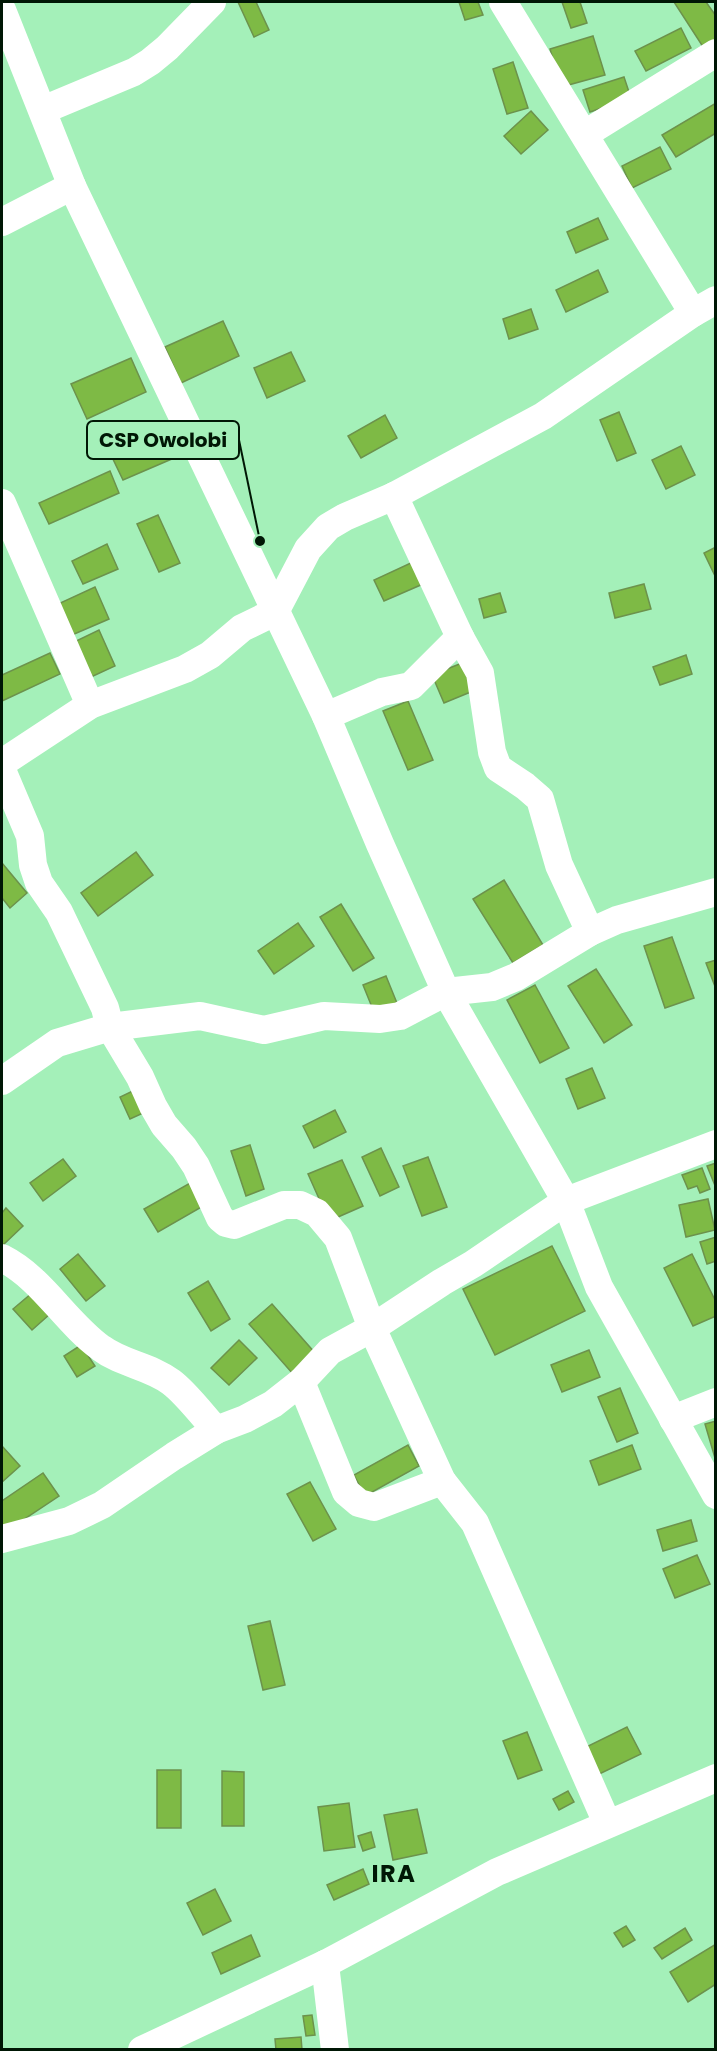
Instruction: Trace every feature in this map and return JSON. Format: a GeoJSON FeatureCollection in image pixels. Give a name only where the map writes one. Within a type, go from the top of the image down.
{"type":"FeatureCollection","features":[{"type":"Feature","properties":{"kind":"street"},"geometry":{"type":"LineString","coordinates":[[43,110],[134,72],[150,62],[212,2]]}},
{"type":"Feature","properties":{"kind":"street"},"geometry":{"type":"LineString","coordinates":[[2,762],[90,705],[185,669],[210,655],[242,628],[275,612],[308,549],[328,527],[345,517],[394,496],[543,416],[704,306],[585,134],[535,58],[502,2]]}},
{"type":"Feature","properties":{"kind":"street"},"geometry":{"type":"LineString","coordinates":[[2,10],[72,186],[326,716],[446,992],[566,1201],[599,1287],[716,1495]]}},
{"type":"Feature","properties":{"kind":"street"},"geometry":{"type":"LineString","coordinates":[[585,134],[716,53]]}},
{"type":"Feature","properties":{"kind":"street"},"geometry":{"type":"LineString","coordinates":[[2,222],[72,186]]}},
{"type":"Feature","properties":{"kind":"street"},"geometry":{"type":"LineString","coordinates":[[394,496],[460,637],[480,673],[492,752],[498,768],[540,799],[559,865],[590,932]]}},
{"type":"Feature","properties":{"kind":"street"},"geometry":{"type":"LineString","coordinates":[[2,503],[90,705]]}},
{"type":"Feature","properties":{"kind":"street"},"geometry":{"type":"LineString","coordinates":[[326,716],[382,692],[411,686],[460,637]]}},
{"type":"Feature","properties":{"kind":"street"},"geometry":{"type":"LineString","coordinates":[[2,770],[30,836],[33,865],[39,883],[59,912],[105,1008],[110,1027],[140,1077],[164,1125],[196,1166],[220,1218],[234,1225],[284,1205],[300,1205],[317,1213],[338,1238],[372,1328],[442,1481],[475,1523],[607,1823]]}},
{"type":"Feature","properties":{"kind":"street"},"geometry":{"type":"LineString","coordinates":[[2,1081],[57,1043],[110,1027],[200,1016],[264,1030],[324,1016],[380,1019],[399,1016],[446,992],[492,987],[516,977],[590,932],[617,920],[716,892]]}},
{"type":"Feature","properties":{"kind":"street"},"geometry":{"type":"LineString","coordinates":[[2,1539],[69,1521],[102,1505],[216,1430],[273,1404],[301,1382],[330,1351],[372,1328],[473,1264],[566,1201],[716,1144]]}},
{"type":"Feature","properties":{"kind":"street"},"geometry":{"type":"LineString","coordinates":[[2,1258],[19,1268],[99,1347],[121,1361],[145,1368],[171,1382],[216,1430]]}},
{"type":"Feature","properties":{"kind":"street"},"geometry":{"type":"LineString","coordinates":[[301,1382],[346,1492],[359,1503],[374,1507],[442,1481]]}},
{"type":"Feature","properties":{"kind":"street"},"geometry":{"type":"LineString","coordinates":[[673,1419],[716,1402]]}},
{"type":"Feature","properties":{"kind":"street"},"geometry":{"type":"LineString","coordinates":[[142,2049],[325,1964],[497,1872],[716,1778]]}},
{"type":"Feature","properties":{"kind":"street"},"geometry":{"type":"LineString","coordinates":[[325,1964],[335,2049]]}},
{"type":"Feature","properties":{"kind":"building"},"geometry":{"type":"Polygon","coordinates":[[[238,2],[256,2],[269,30],[254,37],[238,2]]]}},
{"type":"Feature","properties":{"kind":"building"},"geometry":{"type":"Polygon","coordinates":[[[459,2],[478,2],[483,15],[465,20],[459,2]]]}},
{"type":"Feature","properties":{"kind":"building"},"geometry":{"type":"Polygon","coordinates":[[[562,2],[580,2],[587,23],[571,28],[562,2]]]}},
{"type":"Feature","properties":{"kind":"building"},"geometry":{"type":"Polygon","coordinates":[[[674,2],[706,2],[716,16],[716,48],[707,53],[674,2]]]}},
{"type":"Feature","properties":{"kind":"building"},"geometry":{"type":"Polygon","coordinates":[[[681,28],[691,48],[646,71],[635,51],[681,28]]]}},
{"type":"Feature","properties":{"kind":"building"},"geometry":{"type":"Polygon","coordinates":[[[593,36],[605,75],[561,87],[550,49],[593,36]]]}},
{"type":"Feature","properties":{"kind":"building"},"geometry":{"type":"Polygon","coordinates":[[[513,62],[528,108],[507,114],[493,69],[513,62]]]}},
{"type":"Feature","properties":{"kind":"building"},"geometry":{"type":"Polygon","coordinates":[[[624,77],[631,98],[590,112],[583,90],[624,77]]]}},
{"type":"Feature","properties":{"kind":"building"},"geometry":{"type":"Polygon","coordinates":[[[716,103],[716,133],[676,157],[662,135],[716,103]]]}},
{"type":"Feature","properties":{"kind":"building"},"geometry":{"type":"Polygon","coordinates":[[[531,111],[548,130],[521,154],[504,136],[531,111]]]}},
{"type":"Feature","properties":{"kind":"building"},"geometry":{"type":"Polygon","coordinates":[[[660,147],[671,169],[632,188],[622,166],[660,147]]]}},
{"type":"Feature","properties":{"kind":"building"},"geometry":{"type":"Polygon","coordinates":[[[598,218],[608,239],[576,253],[567,232],[598,218]]]}},
{"type":"Feature","properties":{"kind":"building"},"geometry":{"type":"Polygon","coordinates":[[[598,270],[608,292],[566,312],[556,290],[598,270]]]}},
{"type":"Feature","properties":{"kind":"building"},"geometry":{"type":"Polygon","coordinates":[[[531,309],[538,329],[509,339],[503,319],[531,309]]]}},
{"type":"Feature","properties":{"kind":"building"},"geometry":{"type":"Polygon","coordinates":[[[223,321],[239,356],[181,383],[165,347],[223,321]]]}},
{"type":"Feature","properties":{"kind":"building"},"geometry":{"type":"Polygon","coordinates":[[[291,352],[305,381],[267,398],[254,368],[291,352]]]}},
{"type":"Feature","properties":{"kind":"building"},"geometry":{"type":"Polygon","coordinates":[[[131,358],[146,392],[87,419],[71,384],[131,358]]]}},
{"type":"Feature","properties":{"kind":"building"},"geometry":{"type":"Polygon","coordinates":[[[619,412],[636,453],[617,461],[600,420],[619,412]]]}},
{"type":"Feature","properties":{"kind":"building"},"geometry":{"type":"Polygon","coordinates":[[[385,415],[397,438],[361,458],[348,436],[385,415]]]}},
{"type":"Feature","properties":{"kind":"building"},"geometry":{"type":"Polygon","coordinates":[[[163,434],[174,458],[123,480],[112,457],[163,434]]]}},
{"type":"Feature","properties":{"kind":"building"},"geometry":{"type":"Polygon","coordinates":[[[681,446],[695,475],[666,489],[652,460],[681,446]]]}},
{"type":"Feature","properties":{"kind":"building"},"geometry":{"type":"Polygon","coordinates":[[[110,471],[119,493],[49,524],[39,503],[110,471]]]}},
{"type":"Feature","properties":{"kind":"building"},"geometry":{"type":"Polygon","coordinates":[[[158,515],[180,563],[159,572],[137,524],[158,515]]]}},
{"type":"Feature","properties":{"kind":"building"},"geometry":{"type":"Polygon","coordinates":[[[107,544],[118,569],[83,584],[72,561],[107,544]]]}},
{"type":"Feature","properties":{"kind":"building"},"geometry":{"type":"Polygon","coordinates":[[[716,547],[716,578],[704,553],[716,547]]]}},
{"type":"Feature","properties":{"kind":"building"},"geometry":{"type":"Polygon","coordinates":[[[413,562],[423,584],[384,601],[374,580],[413,562]]]}},
{"type":"Feature","properties":{"kind":"building"},"geometry":{"type":"Polygon","coordinates":[[[644,584],[651,609],[615,618],[609,593],[644,584]]]}},
{"type":"Feature","properties":{"kind":"building"},"geometry":{"type":"Polygon","coordinates":[[[95,587],[109,619],[72,635],[58,604],[95,587]]]}},
{"type":"Feature","properties":{"kind":"building"},"geometry":{"type":"Polygon","coordinates":[[[500,593],[506,612],[484,618],[479,599],[500,593]]]}},
{"type":"Feature","properties":{"kind":"building"},"geometry":{"type":"Polygon","coordinates":[[[99,630],[115,666],[91,677],[74,642],[99,630]]]}},
{"type":"Feature","properties":{"kind":"building"},"geometry":{"type":"Polygon","coordinates":[[[50,653],[60,674],[2,701],[2,675],[50,653]]]}},
{"type":"Feature","properties":{"kind":"building"},"geometry":{"type":"Polygon","coordinates":[[[686,655],[692,674],[660,685],[653,667],[686,655]]]}},
{"type":"Feature","properties":{"kind":"building"},"geometry":{"type":"Polygon","coordinates":[[[462,663],[473,691],[444,703],[432,675],[462,663]]]}},
{"type":"Feature","properties":{"kind":"building"},"geometry":{"type":"Polygon","coordinates":[[[408,701],[433,760],[408,770],[383,711],[408,701]]]}},
{"type":"Feature","properties":{"kind":"building"},"geometry":{"type":"Polygon","coordinates":[[[136,852],[153,875],[98,916],[81,893],[136,852]]]}},
{"type":"Feature","properties":{"kind":"building"},"geometry":{"type":"Polygon","coordinates":[[[2,863],[27,893],[10,908],[2,898],[2,863]]]}},
{"type":"Feature","properties":{"kind":"building"},"geometry":{"type":"Polygon","coordinates":[[[504,880],[543,945],[513,963],[473,899],[504,880]]]}},
{"type":"Feature","properties":{"kind":"building"},"geometry":{"type":"Polygon","coordinates":[[[341,904],[374,958],[353,971],[320,917],[341,904]]]}},
{"type":"Feature","properties":{"kind":"building"},"geometry":{"type":"Polygon","coordinates":[[[298,923],[314,946],[274,974],[258,951],[298,923]]]}},
{"type":"Feature","properties":{"kind":"building"},"geometry":{"type":"Polygon","coordinates":[[[672,937],[694,998],[665,1008],[644,946],[672,937]]]}},
{"type":"Feature","properties":{"kind":"building"},"geometry":{"type":"Polygon","coordinates":[[[716,960],[716,989],[706,963],[716,960]]]}},
{"type":"Feature","properties":{"kind":"building"},"geometry":{"type":"Polygon","coordinates":[[[596,969],[632,1025],[604,1043],[568,986],[596,969]]]}},
{"type":"Feature","properties":{"kind":"building"},"geometry":{"type":"Polygon","coordinates":[[[386,976],[399,1008],[376,1017],[363,985],[386,976]]]}},
{"type":"Feature","properties":{"kind":"building"},"geometry":{"type":"Polygon","coordinates":[[[535,985],[569,1048],[540,1063],[507,1000],[535,985]]]}},
{"type":"Feature","properties":{"kind":"building"},"geometry":{"type":"Polygon","coordinates":[[[592,1068],[605,1098],[578,1109],[566,1079],[592,1068]]]}},
{"type":"Feature","properties":{"kind":"building"},"geometry":{"type":"Polygon","coordinates":[[[139,1088],[150,1110],[130,1119],[120,1097],[139,1088]]]}},
{"type":"Feature","properties":{"kind":"building"},"geometry":{"type":"Polygon","coordinates":[[[335,1110],[346,1132],[314,1148],[303,1126],[335,1110]]]}},
{"type":"Feature","properties":{"kind":"building"},"geometry":{"type":"Polygon","coordinates":[[[250,1145],[264,1189],[246,1196],[231,1151],[250,1145]]]}},
{"type":"Feature","properties":{"kind":"building"},"geometry":{"type":"Polygon","coordinates":[[[381,1148],[399,1187],[380,1196],[362,1157],[381,1148]]]}},
{"type":"Feature","properties":{"kind":"building"},"geometry":{"type":"Polygon","coordinates":[[[428,1157],[447,1207],[422,1216],[403,1166],[428,1157]]]}},
{"type":"Feature","properties":{"kind":"building"},"geometry":{"type":"Polygon","coordinates":[[[63,1159],[76,1176],[43,1201],[30,1183],[63,1159]]]}},
{"type":"Feature","properties":{"kind":"building"},"geometry":{"type":"Polygon","coordinates":[[[342,1160],[363,1206],[329,1221],[308,1174],[342,1160]]]}},
{"type":"Feature","properties":{"kind":"building"},"geometry":{"type":"Polygon","coordinates":[[[716,1163],[716,1188],[707,1166],[716,1163]]]}},
{"type":"Feature","properties":{"kind":"building"},"geometry":{"type":"Polygon","coordinates":[[[702,1168],[710,1189],[700,1193],[697,1186],[688,1189],[682,1175],[702,1168]]]}},
{"type":"Feature","properties":{"kind":"building"},"geometry":{"type":"Polygon","coordinates":[[[192,1182],[205,1205],[158,1232],[144,1209],[192,1182]]]}},
{"type":"Feature","properties":{"kind":"building"},"geometry":{"type":"Polygon","coordinates":[[[708,1199],[715,1230],[686,1237],[679,1205],[708,1199]]]}},
{"type":"Feature","properties":{"kind":"building"},"geometry":{"type":"Polygon","coordinates":[[[6,1208],[23,1226],[3,1245],[2,1213],[6,1208]]]}},
{"type":"Feature","properties":{"kind":"building"},"geometry":{"type":"Polygon","coordinates":[[[716,1237],[716,1261],[707,1264],[700,1242],[716,1237]]]}},
{"type":"Feature","properties":{"kind":"building"},"geometry":{"type":"Polygon","coordinates":[[[552,1246],[585,1311],[495,1355],[463,1289],[552,1246]]]}},
{"type":"Feature","properties":{"kind":"building"},"geometry":{"type":"Polygon","coordinates":[[[78,1254],[105,1286],[86,1301],[60,1269],[78,1254]]]}},
{"type":"Feature","properties":{"kind":"building"},"geometry":{"type":"Polygon","coordinates":[[[692,1254],[716,1302],[716,1316],[693,1326],[664,1268],[692,1254]]]}},
{"type":"Feature","properties":{"kind":"building"},"geometry":{"type":"Polygon","coordinates":[[[208,1281],[230,1319],[211,1331],[188,1293],[208,1281]]]}},
{"type":"Feature","properties":{"kind":"building"},"geometry":{"type":"Polygon","coordinates":[[[32,1293],[50,1314],[32,1330],[13,1309],[32,1293]]]}},
{"type":"Feature","properties":{"kind":"building"},"geometry":{"type":"Polygon","coordinates":[[[272,1304],[316,1354],[293,1374],[249,1324],[272,1304]]]}},
{"type":"Feature","properties":{"kind":"building"},"geometry":{"type":"Polygon","coordinates":[[[239,1340],[257,1358],[229,1385],[211,1368],[239,1340]]]}},
{"type":"Feature","properties":{"kind":"building"},"geometry":{"type":"Polygon","coordinates":[[[81,1345],[95,1366],[77,1377],[64,1356],[81,1345]]]}},
{"type":"Feature","properties":{"kind":"building"},"geometry":{"type":"Polygon","coordinates":[[[589,1350],[600,1377],[562,1392],[551,1365],[589,1350]]]}},
{"type":"Feature","properties":{"kind":"building"},"geometry":{"type":"Polygon","coordinates":[[[620,1388],[638,1433],[617,1442],[598,1397],[620,1388]]]}},
{"type":"Feature","properties":{"kind":"building"},"geometry":{"type":"Polygon","coordinates":[[[716,1421],[716,1458],[715,1458],[705,1424],[716,1421]]]}},
{"type":"Feature","properties":{"kind":"building"},"geometry":{"type":"Polygon","coordinates":[[[408,1445],[419,1466],[365,1496],[354,1475],[408,1445]]]}},
{"type":"Feature","properties":{"kind":"building"},"geometry":{"type":"Polygon","coordinates":[[[632,1445],[641,1469],[599,1485],[590,1461],[632,1445]]]}},
{"type":"Feature","properties":{"kind":"building"},"geometry":{"type":"Polygon","coordinates":[[[2,1446],[20,1466],[2,1482],[2,1446]]]}},
{"type":"Feature","properties":{"kind":"building"},"geometry":{"type":"Polygon","coordinates":[[[43,1473],[59,1496],[5,1532],[2,1527],[2,1501],[43,1473]]]}},
{"type":"Feature","properties":{"kind":"building"},"geometry":{"type":"Polygon","coordinates":[[[310,1482],[336,1529],[313,1541],[287,1494],[310,1482]]]}},
{"type":"Feature","properties":{"kind":"building"},"geometry":{"type":"Polygon","coordinates":[[[691,1520],[697,1541],[663,1551],[657,1530],[691,1520]]]}},
{"type":"Feature","properties":{"kind":"building"},"geometry":{"type":"Polygon","coordinates":[[[697,1555],[710,1584],[675,1598],[663,1569],[697,1555]]]}},
{"type":"Feature","properties":{"kind":"building"},"geometry":{"type":"Polygon","coordinates":[[[270,1621],[285,1685],[263,1690],[248,1626],[270,1621]]]}},
{"type":"Feature","properties":{"kind":"building"},"geometry":{"type":"Polygon","coordinates":[[[627,1727],[641,1754],[593,1777],[580,1750],[627,1727]]]}},
{"type":"Feature","properties":{"kind":"building"},"geometry":{"type":"Polygon","coordinates":[[[527,1732],[542,1770],[518,1779],[503,1741],[527,1732]]]}},
{"type":"Feature","properties":{"kind":"building"},"geometry":{"type":"Polygon","coordinates":[[[157,1770],[181,1770],[181,1828],[157,1828],[157,1770]]]}},
{"type":"Feature","properties":{"kind":"building"},"geometry":{"type":"Polygon","coordinates":[[[222,1771],[244,1772],[244,1826],[222,1826],[222,1771]]]}},
{"type":"Feature","properties":{"kind":"building"},"geometry":{"type":"Polygon","coordinates":[[[568,1791],[574,1802],[559,1810],[553,1799],[568,1791]]]}},
{"type":"Feature","properties":{"kind":"building"},"geometry":{"type":"Polygon","coordinates":[[[349,1803],[355,1847],[324,1851],[318,1807],[349,1803]]]}},
{"type":"Feature","properties":{"kind":"building"},"geometry":{"type":"Polygon","coordinates":[[[417,1809],[427,1853],[393,1860],[384,1815],[417,1809]]]}},
{"type":"Feature","properties":{"kind":"building"},"geometry":{"type":"Polygon","coordinates":[[[371,1832],[375,1847],[363,1851],[358,1836],[371,1832]]]}},
{"type":"Feature","properties":{"kind":"building"},"geometry":{"type":"Polygon","coordinates":[[[363,1869],[369,1884],[334,1900],[327,1885],[363,1869]]]}},
{"type":"Feature","properties":{"kind":"building"},"geometry":{"type":"Polygon","coordinates":[[[215,1889],[231,1921],[203,1935],[187,1903],[215,1889]]]}},
{"type":"Feature","properties":{"kind":"building"},"geometry":{"type":"Polygon","coordinates":[[[626,1926],[635,1940],[623,1947],[614,1933],[626,1926]]]}},
{"type":"Feature","properties":{"kind":"building"},"geometry":{"type":"Polygon","coordinates":[[[685,1928],[692,1940],[662,1959],[654,1948],[685,1928]]]}},
{"type":"Feature","properties":{"kind":"building"},"geometry":{"type":"Polygon","coordinates":[[[251,1935],[260,1956],[221,1974],[212,1953],[251,1935]]]}},
{"type":"Feature","properties":{"kind":"building"},"geometry":{"type":"Polygon","coordinates":[[[716,1944],[716,1984],[688,2002],[670,1972],[716,1944]]]}},
{"type":"Feature","properties":{"kind":"building"},"geometry":{"type":"Polygon","coordinates":[[[312,2015],[315,2035],[306,2036],[303,2016],[312,2015]]]}},
{"type":"Feature","properties":{"kind":"building"},"geometry":{"type":"Polygon","coordinates":[[[301,2037],[302,2050],[276,2050],[275,2039],[301,2037]]]}},
{"type":"Feature","properties":{"kind":"place","name":"CSP Owolobi"},"geometry":{"type":"Point","coordinates":[260,541]}},
{"type":"Feature","properties":{"kind":"district","name":"IRA"},"geometry":{"type":"Point","coordinates":[394,1874]}}]}
